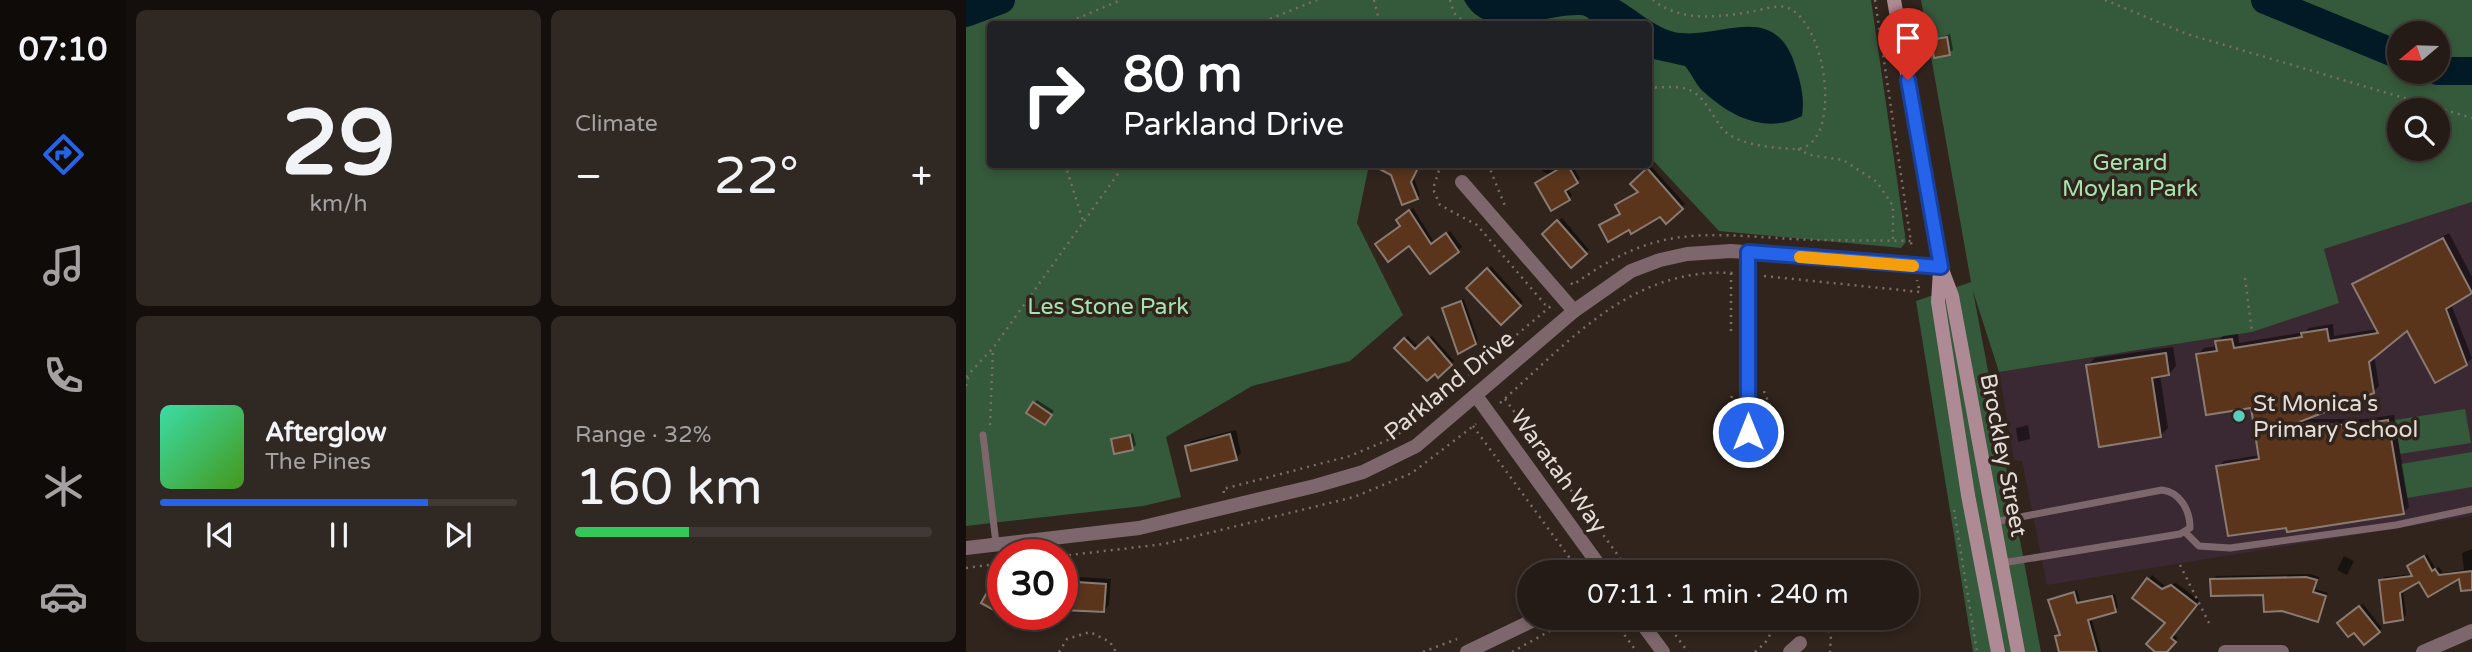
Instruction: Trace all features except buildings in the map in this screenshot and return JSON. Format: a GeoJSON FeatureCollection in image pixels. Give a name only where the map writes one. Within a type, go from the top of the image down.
{"type":"FeatureCollection","features":[{"type":"Feature","properties":{"kind":"main road","name":"Brockley Street"},"geometry":{"type":"LineString","coordinates":[[1894,0],[1941,267],[1952,296],[2018,652]]}},
{"type":"Feature","properties":{"kind":"main road","name":"Brockley Street"},"geometry":{"type":"LineString","coordinates":[[1941,267],[1938,302],[1974,526],[1998,652]]}},
{"type":"Feature","properties":{"kind":"main road"},"geometry":{"type":"LineString","coordinates":[[1974,526],[1993,522]]}},
{"type":"Feature","properties":{"kind":"street"},"geometry":{"type":"LineString","coordinates":[[1462,182],[1574,311]]}},
{"type":"Feature","properties":{"kind":"street","name":"Parkland Drive"},"geometry":{"type":"LineString","coordinates":[[1034,539],[1139,528],[1315,486],[1394,459],[1416,446],[1476,397],[1574,311],[1632,271],[1660,260],[1687,254],[1748,252],[1941,267]]}},
{"type":"Feature","properties":{"kind":"street"},"geometry":{"type":"LineString","coordinates":[[1748,252],[1748,432]]}},
{"type":"Feature","properties":{"kind":"street","name":"Waratah Way"},"geometry":{"type":"LineString","coordinates":[[1476,397],[1595,560]]}},
{"type":"Feature","properties":{"kind":"street","name":"Parkland Drive"},"geometry":{"type":"LineString","coordinates":[[966,548],[987,544]]}},
{"type":"Feature","properties":{"kind":"street"},"geometry":{"type":"LineString","coordinates":[[1467,652],[1517,628]]}},
{"type":"Feature","properties":{"kind":"street"},"geometry":{"type":"LineString","coordinates":[[1647,630],[1663,652]]}},
{"type":"Feature","properties":{"kind":"street"},"geometry":{"type":"LineString","coordinates":[[2423,652],[2472,631]]}},
{"type":"Feature","properties":{"kind":"street"},"geometry":{"type":"LineString","coordinates":[[2225,652],[2282,652]]}},
{"type":"Feature","properties":{"kind":"lane"},"geometry":{"type":"LineString","coordinates":[[983,435],[996,539]]}},
{"type":"Feature","properties":{"kind":"lane"},"geometry":{"type":"LineString","coordinates":[[1993,522],[2162,490],[2171,491],[2180,500],[2190,522],[2185,532]]}},
{"type":"Feature","properties":{"kind":"lane"},"geometry":{"type":"LineString","coordinates":[[2185,532],[2199,546],[2230,548],[2396,525],[2472,509]]}},
{"type":"Feature","properties":{"kind":"lane"},"geometry":{"type":"LineString","coordinates":[[2002,563],[2185,532]]}},
{"type":"Feature","properties":{"kind":"path"},"geometry":{"type":"LineString","coordinates":[[1071,21],[1121,0]]}},
{"type":"Feature","properties":{"kind":"path"},"geometry":{"type":"LineString","coordinates":[[1264,21],[1317,0]]}},
{"type":"Feature","properties":{"kind":"path"},"geometry":{"type":"LineString","coordinates":[[1374,0],[1379,21]]}},
{"type":"Feature","properties":{"kind":"path"},"geometry":{"type":"LineString","coordinates":[[1450,0],[1454,13],[1463,21]]}},
{"type":"Feature","properties":{"kind":"path"},"geometry":{"type":"LineString","coordinates":[[1653,0],[1678,15],[1725,16],[1784,6],[1806,22],[1816,41],[1825,87],[1825,112],[1817,135],[1798,149]]}},
{"type":"Feature","properties":{"kind":"path"},"geometry":{"type":"LineString","coordinates":[[1784,6],[1785,0]]}},
{"type":"Feature","properties":{"kind":"path"},"geometry":{"type":"LineString","coordinates":[[2105,0],[2186,34],[2472,118]]}},
{"type":"Feature","properties":{"kind":"path"},"geometry":{"type":"LineString","coordinates":[[1652,87],[1680,87],[1695,93],[1723,130],[1737,140],[1798,149],[1810,155],[1843,160],[1877,182],[1893,206],[1893,241]]}},
{"type":"Feature","properties":{"kind":"path"},"geometry":{"type":"LineString","coordinates":[[1066,168],[1084,223]]}},
{"type":"Feature","properties":{"kind":"path"},"geometry":{"type":"LineString","coordinates":[[966,386],[967,376],[993,348],[1122,168]]}},
{"type":"Feature","properties":{"kind":"path"},"geometry":{"type":"LineString","coordinates":[[1439,168],[1433,182],[1440,205],[1477,225],[1548,308]]}},
{"type":"Feature","properties":{"kind":"path"},"geometry":{"type":"LineString","coordinates":[[1489,168],[1501,201],[1513,215]]}},
{"type":"Feature","properties":{"kind":"path"},"geometry":{"type":"LineString","coordinates":[[1227,508],[1223,489],[1350,456],[1400,434],[1563,298],[1572,283],[1602,263],[1631,249],[1686,234],[1729,233],[1793,239],[1910,242]]}},
{"type":"Feature","properties":{"kind":"path"},"geometry":{"type":"LineString","coordinates":[[2245,278],[2252,332]]}},
{"type":"Feature","properties":{"kind":"path"},"geometry":{"type":"LineString","coordinates":[[983,435],[991,424],[993,348]]}},
{"type":"Feature","properties":{"kind":"path"},"geometry":{"type":"LineString","coordinates":[[1505,399],[1621,560]]}},
{"type":"Feature","properties":{"kind":"path"},"geometry":{"type":"LineString","coordinates":[[1474,426],[1571,560]]}},
{"type":"Feature","properties":{"kind":"path"},"geometry":{"type":"LineString","coordinates":[[966,568],[987,565]]}},
{"type":"Feature","properties":{"kind":"path"},"geometry":{"type":"LineString","coordinates":[[2180,565],[2209,622]]}},
{"type":"Feature","properties":{"kind":"path"},"geometry":{"type":"LineString","coordinates":[[1512,652],[1551,630]]}},
{"type":"Feature","properties":{"kind":"path"},"geometry":{"type":"LineString","coordinates":[[1621,630],[1637,652]]}},
{"type":"Feature","properties":{"kind":"path"},"geometry":{"type":"LineString","coordinates":[[1672,630],[1688,652]]}},
{"type":"Feature","properties":{"kind":"path"},"geometry":{"type":"LineString","coordinates":[[1755,652],[1765,643],[1773,630]]}},
{"type":"Feature","properties":{"kind":"path"},"geometry":{"type":"LineString","coordinates":[[1828,630],[1831,635],[1830,652]]}},
{"type":"Feature","properties":{"kind":"path"},"geometry":{"type":"LineString","coordinates":[[1059,652],[1067,639],[1090,632],[1110,642],[1116,652]]}},
{"type":"Feature","properties":{"kind":"shaded area","name":"St Monica's Primary School"},"geometry":{"type":"Polygon","coordinates":[[[2472,202],[2472,516],[2047,585],[2022,461],[2014,460],[1999,372],[2252,332],[2339,303],[2324,249],[2472,202]]]}},
{"type":"Feature","properties":{"kind":"green space","name":"Les Stone Park"},"geometry":{"type":"Polygon","coordinates":[[[966,0],[1871,0],[1906,242],[1901,248],[1719,231],[1652,159],[1652,21],[987,21],[987,168],[1368,168],[1357,223],[1403,315],[1350,361],[1252,386],[1166,437],[1181,497],[1143,506],[966,526],[966,0]]]}},
{"type":"Feature","properties":{"kind":"green space","name":"Gerard Moylan Park"},"geometry":{"type":"Polygon","coordinates":[[[1921,0],[2472,0],[2472,202],[2324,249],[2339,303],[2252,332],[1999,372],[1973,291],[2041,652],[1973,652],[1916,301],[1971,282],[1921,0]]]}},
{"type":"Feature","properties":{"kind":"green space"},"geometry":{"type":"Polygon","coordinates":[[[2465,409],[2471,443],[2400,454],[2395,420],[2465,409]]]}},
{"type":"Feature","properties":{"kind":"green space"},"geometry":{"type":"Polygon","coordinates":[[[2472,452],[2472,487],[2407,498],[2401,464],[2472,452]]]}},
{"type":"Feature","properties":{"kind":"water"},"geometry":{"type":"Polygon","coordinates":[[[1464,0],[1619,0],[1651,21],[1593,21],[1580,15],[1534,21],[1487,21],[1474,13],[1464,0]]]}},
{"type":"Feature","properties":{"kind":"water"},"geometry":{"type":"Polygon","coordinates":[[[1652,21],[1674,32],[1757,27],[1771,32],[1783,42],[1793,59],[1801,88],[1802,116],[1776,124],[1751,121],[1739,116],[1702,90],[1685,66],[1652,59],[1652,21]]]}},
{"type":"Feature","properties":{"kind":"waterway"},"geometry":{"type":"LineString","coordinates":[[966,13],[1001,0]]}},
{"type":"Feature","properties":{"kind":"waterway"},"geometry":{"type":"LineString","coordinates":[[2265,0],[2387,50]]}},
{"type":"Feature","properties":{"kind":"waterway"},"geometry":{"type":"LineString","coordinates":[[2450,71],[2472,71]]}},
{"type":"Feature","properties":{"kind":"slow traffic"},"geometry":{"type":"LineString","coordinates":[[1800,257],[1913,266]]}},
{"type":"Feature","properties":{"kind":"place","name":"St Monica's Primary School"},"geometry":{"type":"Point","coordinates":[2239,416]}},
{"type":"Feature","properties":{"kind":"route"},"geometry":{"type":"LineString","coordinates":[[1748,432],[1748,252],[1941,267],[1908,80]]}}]}
